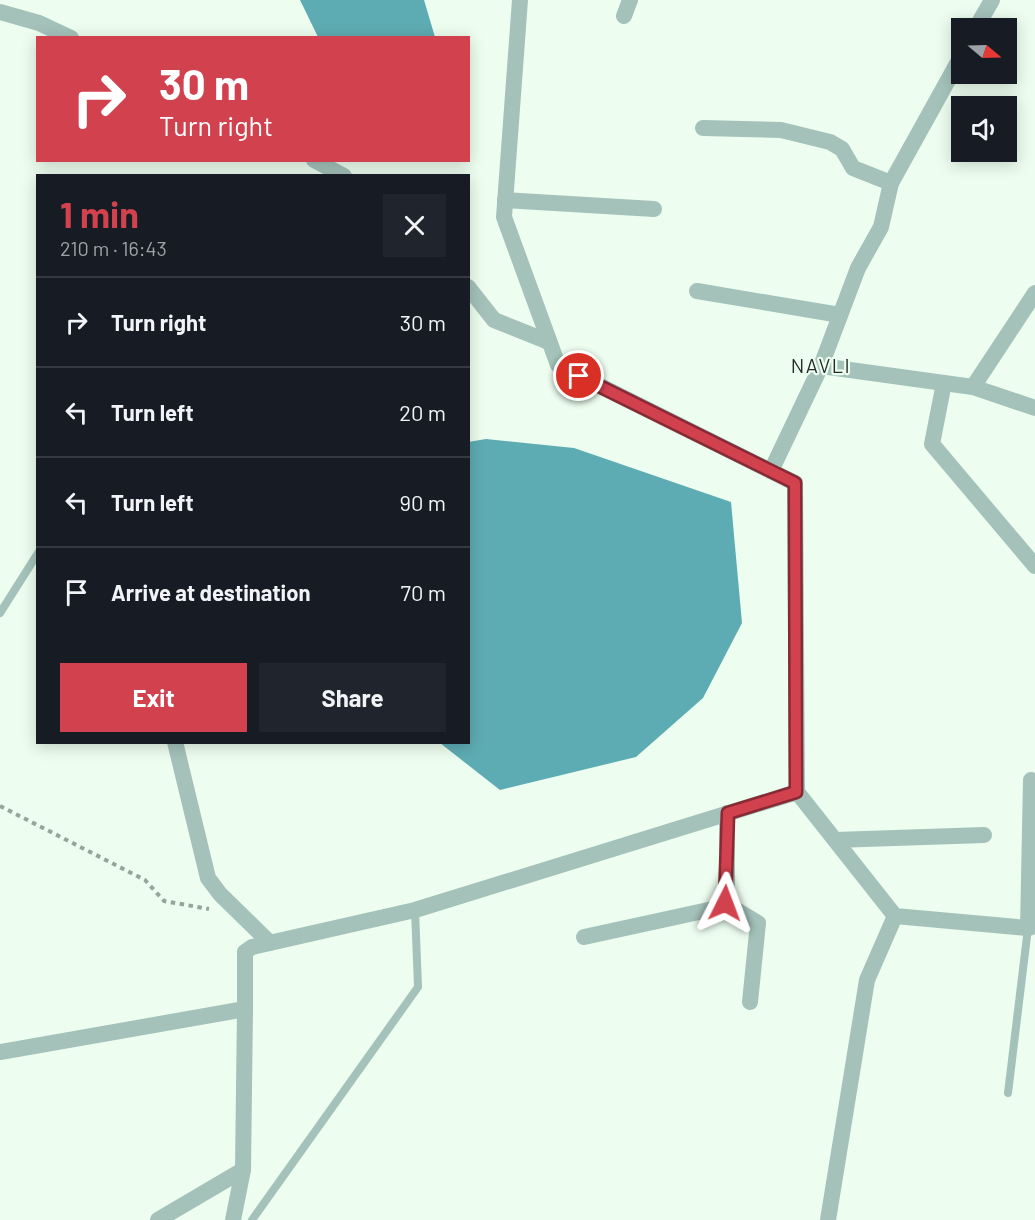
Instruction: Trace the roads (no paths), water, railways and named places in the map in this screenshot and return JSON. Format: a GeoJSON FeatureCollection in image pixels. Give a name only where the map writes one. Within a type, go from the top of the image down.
{"type":"FeatureCollection","features":[{"type":"Feature","properties":{"kind":"street"},"geometry":{"type":"LineString","coordinates":[[520,0],[504,217],[558,365],[795,483],[796,792],[895,915],[1031,927],[1031,780]]}},
{"type":"Feature","properties":{"kind":"street"},"geometry":{"type":"LineString","coordinates":[[624,16],[630,0]]}},
{"type":"Feature","properties":{"kind":"street"},"geometry":{"type":"LineString","coordinates":[[982,18],[992,0]]}},
{"type":"Feature","properties":{"kind":"street"},"geometry":{"type":"LineString","coordinates":[[0,12],[39,23],[66,36]]}},
{"type":"Feature","properties":{"kind":"street"},"geometry":{"type":"LineString","coordinates":[[771,471],[821,366],[858,268],[881,227],[891,183],[951,75]]}},
{"type":"Feature","properties":{"kind":"street"},"geometry":{"type":"LineString","coordinates":[[703,128],[781,130],[830,142],[842,149],[853,168],[891,183]]}},
{"type":"Feature","properties":{"kind":"street"},"geometry":{"type":"LineString","coordinates":[[318,162],[340,174]]}},
{"type":"Feature","properties":{"kind":"street"},"geometry":{"type":"LineString","coordinates":[[506,200],[654,209]]}},
{"type":"Feature","properties":{"kind":"street"},"geometry":{"type":"LineString","coordinates":[[470,290],[494,320],[549,342]]}},
{"type":"Feature","properties":{"kind":"street"},"geometry":{"type":"LineString","coordinates":[[698,291],[840,315]]}},
{"type":"Feature","properties":{"kind":"street"},"geometry":{"type":"LineString","coordinates":[[973,387],[1035,293]]}},
{"type":"Feature","properties":{"kind":"street"},"geometry":{"type":"LineString","coordinates":[[821,366],[973,387],[1035,408]]}},
{"type":"Feature","properties":{"kind":"street"},"geometry":{"type":"LineString","coordinates":[[944,383],[932,444],[1035,566]]}},
{"type":"Feature","properties":{"kind":"street"},"geometry":{"type":"LineString","coordinates":[[175,744],[208,878],[270,943]]}},
{"type":"Feature","properties":{"kind":"street"},"geometry":{"type":"LineString","coordinates":[[233,1220],[243,1170],[245,952],[252,947],[415,910],[796,792]]}},
{"type":"Feature","properties":{"kind":"street"},"geometry":{"type":"LineString","coordinates":[[584,937],[722,907],[725,903],[728,813]]}},
{"type":"Feature","properties":{"kind":"street"},"geometry":{"type":"LineString","coordinates":[[835,840],[984,835]]}},
{"type":"Feature","properties":{"kind":"street"},"geometry":{"type":"LineString","coordinates":[[725,903],[758,923],[750,1002]]}},
{"type":"Feature","properties":{"kind":"street"},"geometry":{"type":"LineString","coordinates":[[828,1220],[867,980],[895,915]]}},
{"type":"Feature","properties":{"kind":"street"},"geometry":{"type":"LineString","coordinates":[[0,1052],[245,1009]]}},
{"type":"Feature","properties":{"kind":"street"},"geometry":{"type":"LineString","coordinates":[[158,1220],[243,1170]]}},
{"type":"Feature","properties":{"kind":"lane"},"geometry":{"type":"LineString","coordinates":[[0,613],[36,556]]}},
{"type":"Feature","properties":{"kind":"lane"},"geometry":{"type":"LineString","coordinates":[[252,1220],[418,987],[415,910]]}},
{"type":"Feature","properties":{"kind":"lane"},"geometry":{"type":"LineString","coordinates":[[1008,1094],[1031,927]]}},
{"type":"Feature","properties":{"kind":"water"},"geometry":{"type":"Polygon","coordinates":[[[300,0],[424,0],[435,36],[318,36],[300,0]]]}},
{"type":"Feature","properties":{"kind":"water"},"geometry":{"type":"Polygon","coordinates":[[[486,439],[574,448],[731,502],[742,623],[703,698],[636,757],[500,790],[441,744],[470,744],[470,442],[486,439]]]}},
{"type":"Feature","properties":{"kind":"district","name":"NAVLI"},"geometry":{"type":"Point","coordinates":[821,366]}}]}
